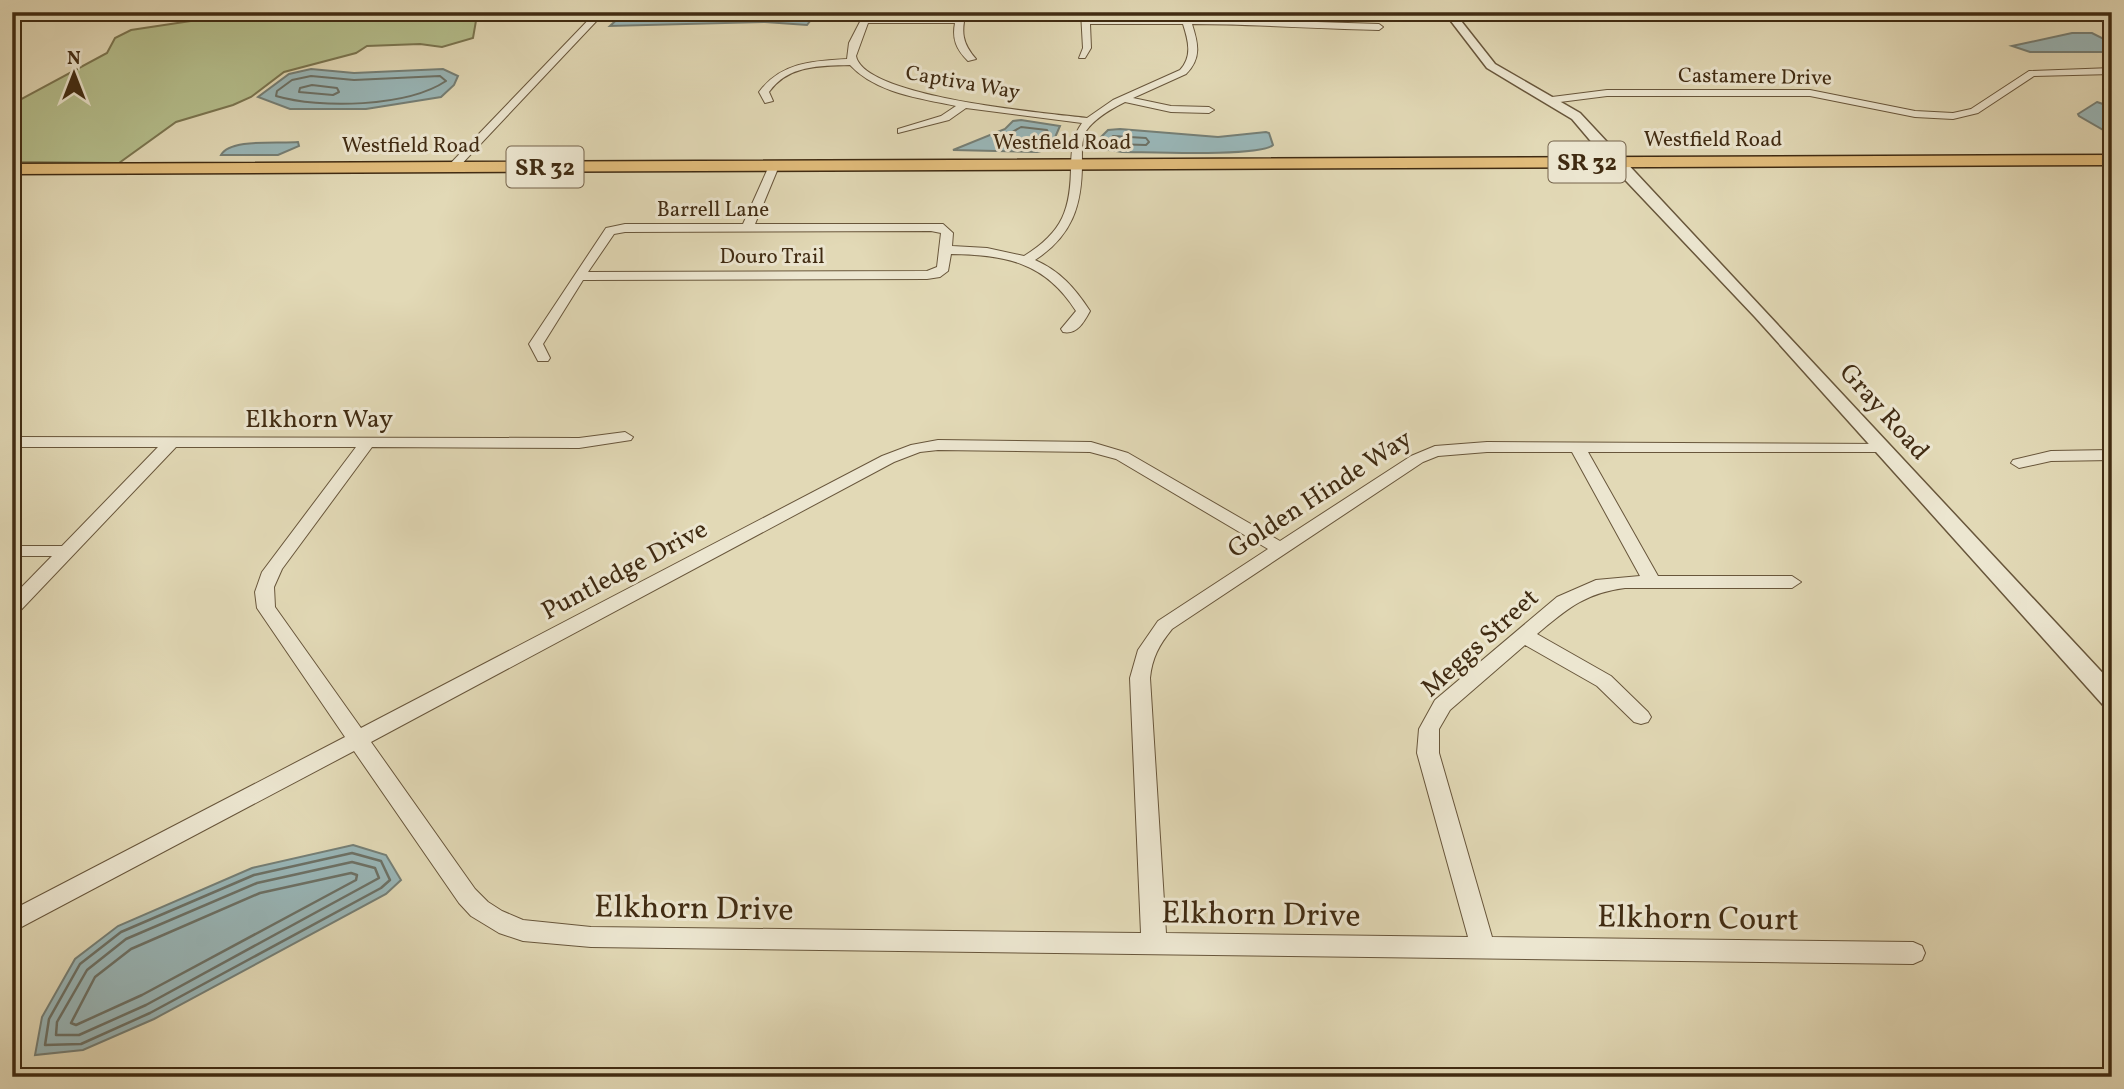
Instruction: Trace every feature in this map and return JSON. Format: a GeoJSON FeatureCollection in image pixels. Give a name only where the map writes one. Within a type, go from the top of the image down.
{"type":"FeatureCollection","features":[{"type":"Feature","properties":{"kind":"main road","name":"Westfield Road"},"geometry":{"type":"LineString","coordinates":[[12,169],[2112,160]]}},
{"type":"Feature","properties":{"kind":"street"},"geometry":{"type":"LineString","coordinates":[[452,167],[601,12]]}},
{"type":"Feature","properties":{"kind":"street"},"geometry":{"type":"LineString","coordinates":[[1285,12],[1291,26]]}},
{"type":"Feature","properties":{"kind":"street","name":"Gray Road"},"geometry":{"type":"LineString","coordinates":[[1449,12],[1491,66],[1576,116],[1616,162],[1761,314],[2112,699]]}},
{"type":"Feature","properties":{"kind":"street"},"geometry":{"type":"LineString","coordinates":[[1856,12],[1884,17],[1887,13]]}},
{"type":"Feature","properties":{"kind":"street"},"geometry":{"type":"LineString","coordinates":[[1882,12],[1918,15],[1951,12]]}},
{"type":"Feature","properties":{"kind":"street"},"geometry":{"type":"LineString","coordinates":[[768,101],[764,92],[782,72],[810,65],[852,62],[851,53],[868,16],[961,16],[957,42],[971,58]]}},
{"type":"Feature","properties":{"kind":"street"},"geometry":{"type":"LineString","coordinates":[[1082,56],[1087,48],[1085,17],[1185,17],[1291,26],[1379,27]]}},
{"type":"Feature","properties":{"kind":"street"},"geometry":{"type":"LineString","coordinates":[[1028,259],[1057,239],[1073,210],[1077,138],[1089,121],[1107,108],[1183,72],[1192,63],[1195,55],[1185,17]]}},
{"type":"Feature","properties":{"kind":"street","name":"Captiva Way"},"geometry":{"type":"LineString","coordinates":[[852,62],[864,76],[913,95],[1089,121]]}},
{"type":"Feature","properties":{"kind":"street","name":"Castamere Drive"},"geometry":{"type":"LineString","coordinates":[[1552,100],[1607,93],[1810,93],[1915,114],[1953,116],[1974,111],[2032,73],[2112,71]]}},
{"type":"Feature","properties":{"kind":"street"},"geometry":{"type":"LineString","coordinates":[[1126,99],[1171,109],[1209,110]]}},
{"type":"Feature","properties":{"kind":"street"},"geometry":{"type":"LineString","coordinates":[[902,131],[944,118],[965,104]]}},
{"type":"Feature","properties":{"kind":"street"},"geometry":{"type":"LineString","coordinates":[[747,228],[774,166]]}},
{"type":"Feature","properties":{"kind":"street","name":"Barrell Lane"},"geometry":{"type":"LineString","coordinates":[[543,358],[536,344],[610,231],[938,227],[947,233],[946,250]]}},
{"type":"Feature","properties":{"kind":"street"},"geometry":{"type":"LineString","coordinates":[[946,250],[999,252],[1028,259],[1048,272],[1076,298],[1083,311],[1078,321],[1068,329]]}},
{"type":"Feature","properties":{"kind":"street","name":"Douro Trail"},"geometry":{"type":"LineString","coordinates":[[580,276],[927,275],[935,274],[943,268],[946,250]]}},
{"type":"Feature","properties":{"kind":"street","name":"Elkhorn Way"},"geometry":{"type":"LineString","coordinates":[[12,442],[579,443],[625,437]]}},
{"type":"Feature","properties":{"kind":"street"},"geometry":{"type":"LineString","coordinates":[[12,608],[172,442]]}},
{"type":"Feature","properties":{"kind":"street","name":"Elkhorn Drive"},"geometry":{"type":"LineString","coordinates":[[367,443],[274,567],[268,577],[263,598],[266,608],[357,739],[472,902],[487,916],[524,932],[591,937],[1483,947]]}},
{"type":"Feature","properties":{"kind":"street","name":"Puntledge Drive"},"geometry":{"type":"LineString","coordinates":[[12,922],[888,459],[917,448],[963,444],[1077,444],[1107,450],[1178,487],[1279,548]]}},
{"type":"Feature","properties":{"kind":"street"},"geometry":{"type":"LineString","coordinates":[[1577,447],[1652,582]]}},
{"type":"Feature","properties":{"kind":"street","name":"Golden Hinde Way"},"geometry":{"type":"LineString","coordinates":[[1154,943],[1140,678],[1142,659],[1150,643],[1165,625],[1417,459],[1435,451],[1455,448],[1882,447]]}},
{"type":"Feature","properties":{"kind":"street"},"geometry":{"type":"LineString","coordinates":[[2019,463],[2051,456],[2112,455]]}},
{"type":"Feature","properties":{"kind":"street"},"geometry":{"type":"LineString","coordinates":[[12,551],[67,551]]}},
{"type":"Feature","properties":{"kind":"street","name":"Meggs Street"},"geometry":{"type":"LineString","coordinates":[[1483,947],[1431,765],[1428,739],[1434,716],[1442,705],[1564,601],[1585,589],[1608,584],[1652,582],[1792,582]]}},
{"type":"Feature","properties":{"kind":"street"},"geometry":{"type":"LineString","coordinates":[[1523,635],[1604,681],[1641,717]]}},
{"type":"Feature","properties":{"kind":"street","name":"Elkhorn Court"},"geometry":{"type":"LineString","coordinates":[[1483,947],[1913,953]]}},
{"type":"Feature","properties":{"kind":"green space"},"geometry":{"type":"Polygon","coordinates":[[[463,12],[477,15],[473,38],[442,47],[420,44],[367,46],[356,53],[284,72],[251,97],[176,122],[119,163],[12,162],[12,104],[107,53],[115,38],[131,30],[204,19],[320,13],[463,12]]]}},
{"type":"Feature","properties":{"kind":"water"},"geometry":{"type":"Polygon","coordinates":[[[625,12],[817,12],[807,25],[765,22],[610,26],[625,12]]]}},
{"type":"Feature","properties":{"kind":"water"},"geometry":{"type":"Polygon","coordinates":[[[2072,33],[2092,33],[2112,43],[2112,52],[2030,52],[2012,46],[2072,33]]]}},
{"type":"Feature","properties":{"kind":"water"},"geometry":{"type":"Polygon","coordinates":[[[311,69],[354,73],[443,69],[458,76],[454,85],[441,97],[366,109],[290,109],[258,97],[289,74],[311,69]]]}},
{"type":"Feature","properties":{"kind":"water"},"geometry":{"type":"Polygon","coordinates":[[[2097,102],[2112,107],[2112,135],[2078,114],[2097,102]]]}},
{"type":"Feature","properties":{"kind":"water"},"geometry":{"type":"Polygon","coordinates":[[[1013,121],[1060,126],[1050,149],[1037,152],[953,150],[1005,129],[1013,121]]]}},
{"type":"Feature","properties":{"kind":"water"},"geometry":{"type":"Polygon","coordinates":[[[1108,130],[1218,137],[1266,132],[1269,133],[1273,145],[1264,149],[1226,152],[1122,152],[1103,149],[1100,144],[1101,137],[1108,130]]]}},
{"type":"Feature","properties":{"kind":"water"},"geometry":{"type":"Polygon","coordinates":[[[298,142],[299,146],[278,155],[221,155],[234,146],[244,144],[298,142]]]}},
{"type":"Feature","properties":{"kind":"water"},"geometry":{"type":"Polygon","coordinates":[[[353,845],[386,855],[401,880],[386,894],[154,1019],[83,1050],[35,1055],[42,1017],[75,959],[118,926],[252,868],[353,845]]]}}]}
